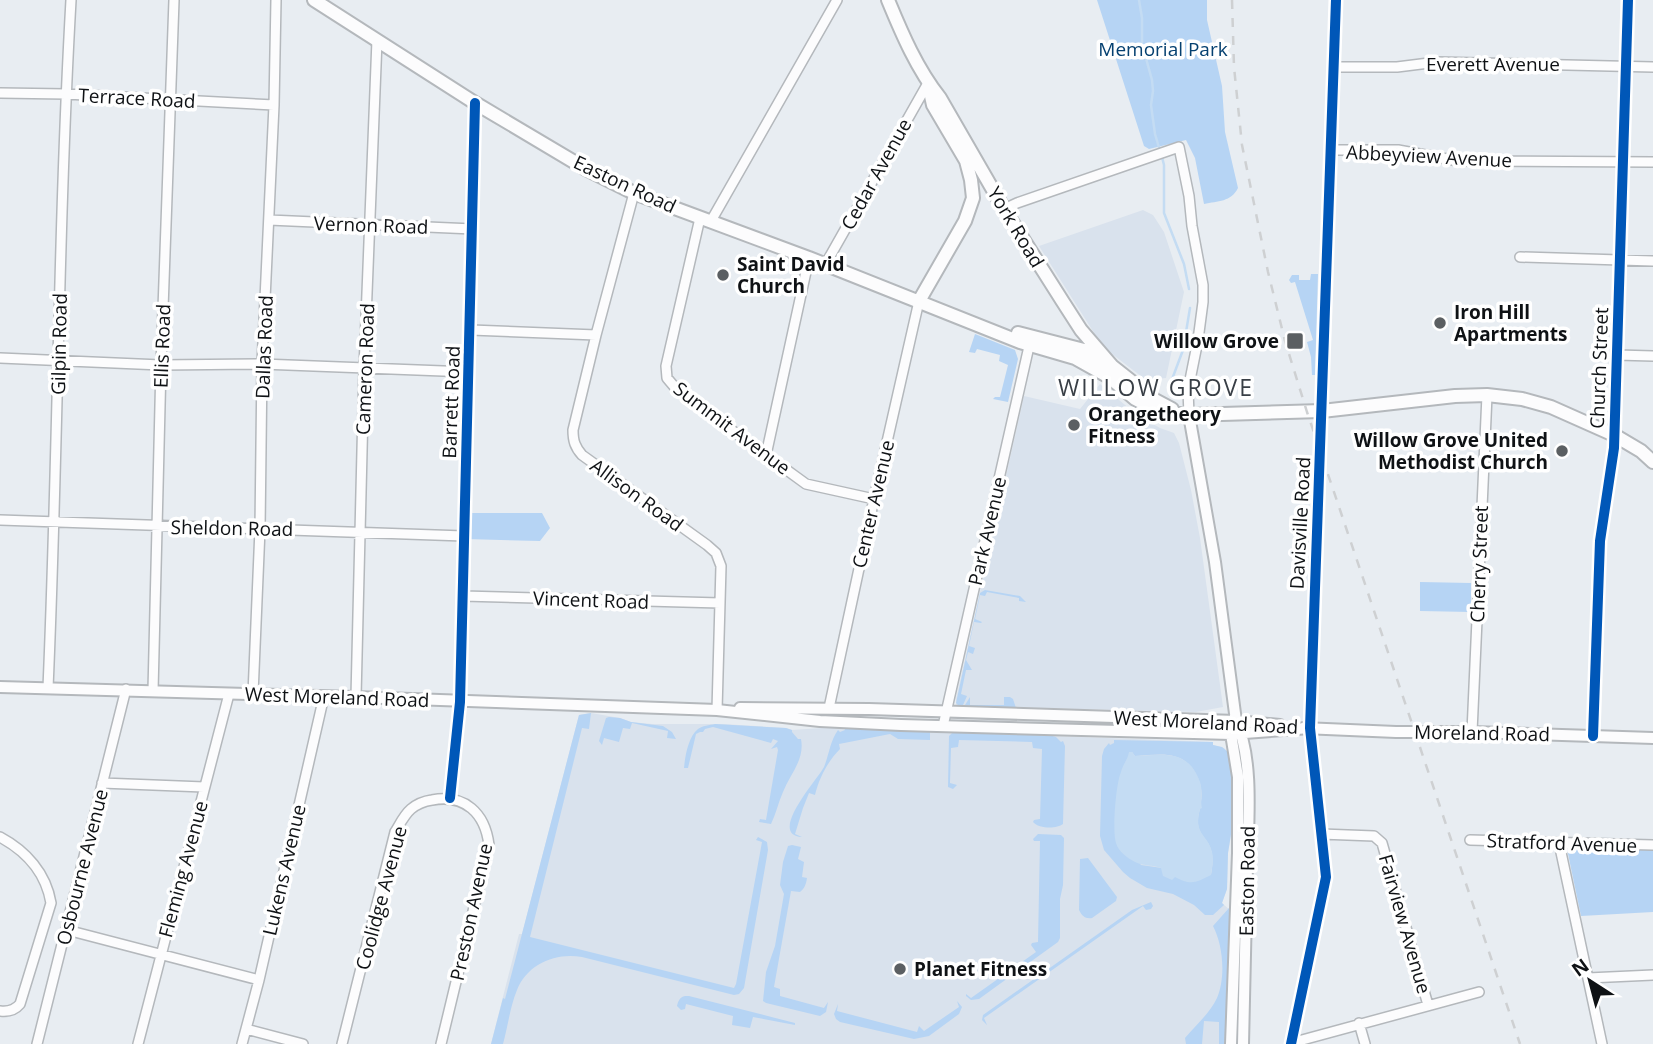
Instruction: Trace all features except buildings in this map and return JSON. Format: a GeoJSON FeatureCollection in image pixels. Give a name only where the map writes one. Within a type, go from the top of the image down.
{"type":"FeatureCollection","features":[{"type":"Feature","properties":{"kind":"highway","name":"Easton Road"},"geometry":{"type":"LineString","coordinates":[[314,0],[475,103],[586,169],[634,193],[960,318],[1030,340],[1075,358],[1109,377],[1150,408],[1174,415],[1189,415]]}},
{"type":"Feature","properties":{"kind":"highway","name":"York Road"},"geometry":{"type":"LineString","coordinates":[[888,0],[928,83],[940,98],[1004,209],[1081,330],[1112,366]]}},
{"type":"Feature","properties":{"kind":"highway","name":"York Road"},"geometry":{"type":"LineString","coordinates":[[919,301],[965,221],[973,198],[966,161],[933,105],[928,83]]}},
{"type":"Feature","properties":{"kind":"highway","name":"Easton Road"},"geometry":{"type":"LineString","coordinates":[[1030,340],[1084,350],[1112,366],[1155,400],[1189,415]]}},
{"type":"Feature","properties":{"kind":"highway"},"geometry":{"type":"LineString","coordinates":[[1189,415],[1322,411],[1412,400],[1487,395],[1522,399],[1550,407],[1614,435],[1641,451],[1653,462]]}},
{"type":"Feature","properties":{"kind":"main road","name":"Easton Road"},"geometry":{"type":"LineString","coordinates":[[1189,415],[1215,562],[1236,721],[1237,925],[1231,1044]]}},
{"type":"Feature","properties":{"kind":"main road","name":"West Moreland Road"},"geometry":{"type":"LineString","coordinates":[[0,687],[717,710],[823,721],[943,726],[1236,734],[1310,728]]}},
{"type":"Feature","properties":{"kind":"main road","name":"West Moreland Road"},"geometry":{"type":"LineString","coordinates":[[717,710],[747,707],[829,708],[1236,721],[1310,728]]}},
{"type":"Feature","properties":{"kind":"main road","name":"Moreland Road"},"geometry":{"type":"LineString","coordinates":[[1310,728],[1653,738]]}},
{"type":"Feature","properties":{"kind":"main road","name":"Easton Road"},"geometry":{"type":"LineString","coordinates":[[1236,734],[1248,792],[1243,1044]]}},
{"type":"Feature","properties":{"kind":"street","name":"Gilpin Road"},"geometry":{"type":"LineString","coordinates":[[48,688],[71,0]]}},
{"type":"Feature","properties":{"kind":"street","name":"Ellis Road"},"geometry":{"type":"LineString","coordinates":[[152,691],[174,0]]}},
{"type":"Feature","properties":{"kind":"street","name":"Dallas Road"},"geometry":{"type":"LineString","coordinates":[[253,694],[276,0]]}},
{"type":"Feature","properties":{"kind":"street","name":"Summit Avenue"},"geometry":{"type":"LineString","coordinates":[[837,0],[746,159],[705,219],[666,366],[667,378],[678,391],[806,484],[874,499]]}},
{"type":"Feature","properties":{"kind":"street","name":"Davisville Road"},"geometry":{"type":"LineString","coordinates":[[1291,1043],[1325,877],[1310,728],[1336,0]]}},
{"type":"Feature","properties":{"kind":"street","name":"Church Street"},"geometry":{"type":"LineString","coordinates":[[1593,736],[1600,541],[1614,448],[1628,0]]}},
{"type":"Feature","properties":{"kind":"street","name":"Cameron Road"},"geometry":{"type":"LineString","coordinates":[[356,697],[364,369],[377,40]]}},
{"type":"Feature","properties":{"kind":"street","name":"Everett Avenue"},"geometry":{"type":"LineString","coordinates":[[1333,67],[1397,67],[1437,62],[1653,67]]}},
{"type":"Feature","properties":{"kind":"street","name":"Cedar Avenue"},"geometry":{"type":"LineString","coordinates":[[825,265],[928,83]]}},
{"type":"Feature","properties":{"kind":"street","name":"Terrace Road"},"geometry":{"type":"LineString","coordinates":[[0,93],[274,105]]}},
{"type":"Feature","properties":{"kind":"street","name":"Barrett Road"},"geometry":{"type":"LineString","coordinates":[[460,702],[475,103]]}},
{"type":"Feature","properties":{"kind":"street"},"geometry":{"type":"LineString","coordinates":[[1004,209],[1179,147],[1203,285],[1198,340],[1188,390],[1189,415]]}},
{"type":"Feature","properties":{"kind":"street","name":"Abbeyview Avenue"},"geometry":{"type":"LineString","coordinates":[[1330,150],[1398,150],[1458,161],[1653,162]]}},
{"type":"Feature","properties":{"kind":"street","name":"Allison Road"},"geometry":{"type":"LineString","coordinates":[[634,193],[596,335],[573,430],[573,440],[582,455],[716,553],[721,566],[717,710]]}},
{"type":"Feature","properties":{"kind":"street","name":"Vernon Road"},"geometry":{"type":"LineString","coordinates":[[270,220],[473,229]]}},
{"type":"Feature","properties":{"kind":"street"},"geometry":{"type":"LineString","coordinates":[[1520,257],[1653,261]]}},
{"type":"Feature","properties":{"kind":"street"},"geometry":{"type":"LineString","coordinates":[[765,455],[809,258]]}},
{"type":"Feature","properties":{"kind":"street","name":"Center Avenue"},"geometry":{"type":"LineString","coordinates":[[829,708],[919,301]]}},
{"type":"Feature","properties":{"kind":"street"},"geometry":{"type":"LineString","coordinates":[[471,330],[596,335]]}},
{"type":"Feature","properties":{"kind":"street","name":"Park Avenue"},"geometry":{"type":"LineString","coordinates":[[943,726],[1030,340]]}},
{"type":"Feature","properties":{"kind":"street"},"geometry":{"type":"LineString","coordinates":[[1617,355],[1653,356]]}},
{"type":"Feature","properties":{"kind":"street"},"geometry":{"type":"LineString","coordinates":[[0,358],[161,365],[262,364],[469,372]]}},
{"type":"Feature","properties":{"kind":"street","name":"Cherry Street"},"geometry":{"type":"LineString","coordinates":[[1472,732],[1487,395]]}},
{"type":"Feature","properties":{"kind":"street","name":"Sheldon Road"},"geometry":{"type":"LineString","coordinates":[[0,520],[464,536]]}},
{"type":"Feature","properties":{"kind":"street","name":"Vincent Road"},"geometry":{"type":"LineString","coordinates":[[463,596],[720,603]]}},
{"type":"Feature","properties":{"kind":"street","name":"Osbourne Avenue"},"geometry":{"type":"LineString","coordinates":[[37,1044],[126,689]]}},
{"type":"Feature","properties":{"kind":"street","name":"Fleming Avenue"},"geometry":{"type":"LineString","coordinates":[[138,1044],[229,694]]}},
{"type":"Feature","properties":{"kind":"street","name":"Lukens Avenue"},"geometry":{"type":"LineString","coordinates":[[242,1044],[324,696]]}},
{"type":"Feature","properties":{"kind":"street"},"geometry":{"type":"LineString","coordinates":[[450,798],[460,702]]}},
{"type":"Feature","properties":{"kind":"street"},"geometry":{"type":"LineString","coordinates":[[102,783],[204,787]]}},
{"type":"Feature","properties":{"kind":"street","name":"Coolidge Avenue"},"geometry":{"type":"LineString","coordinates":[[342,1044],[396,832],[402,819],[412,808],[424,802],[450,798]]}},
{"type":"Feature","properties":{"kind":"street","name":"Preston Avenue"},"geometry":{"type":"LineString","coordinates":[[441,1044],[489,845],[481,818],[472,809],[450,798]]}},
{"type":"Feature","properties":{"kind":"street","name":"Fairview Avenue"},"geometry":{"type":"LineString","coordinates":[[1321,834],[1374,836],[1382,843],[1428,1005]]}},
{"type":"Feature","properties":{"kind":"street"},"geometry":{"type":"LineString","coordinates":[[0,837],[34,864],[48,890],[51,902],[20,1004],[7,1012],[0,1011]]}},
{"type":"Feature","properties":{"kind":"street","name":"Stratford Avenue"},"geometry":{"type":"LineString","coordinates":[[1471,840],[1653,845]]}},
{"type":"Feature","properties":{"kind":"street"},"geometry":{"type":"LineString","coordinates":[[1559,842],[1602,1044]]}},
{"type":"Feature","properties":{"kind":"street"},"geometry":{"type":"LineString","coordinates":[[67,930],[259,980]]}},
{"type":"Feature","properties":{"kind":"street"},"geometry":{"type":"LineString","coordinates":[[1588,978],[1653,975]]}},
{"type":"Feature","properties":{"kind":"street"},"geometry":{"type":"LineString","coordinates":[[1291,1043],[1479,992]]}},
{"type":"Feature","properties":{"kind":"street"},"geometry":{"type":"LineString","coordinates":[[1359,1023],[1365,1044]]}},
{"type":"Feature","properties":{"kind":"street"},"geometry":{"type":"LineString","coordinates":[[246,1030],[303,1044]]}},
{"type":"Feature","properties":{"kind":"shaded area"},"geometry":{"type":"Polygon","coordinates":[[[1143,210],[1153,215],[1164,232],[1184,292],[1166,378],[1146,380],[1103,347],[1039,246],[1143,210]]]}},
{"type":"Feature","properties":{"kind":"shaded area"},"geometry":{"type":"Polygon","coordinates":[[[1100,384],[1137,415],[1174,433],[1179,443],[1200,538],[1223,707],[1196,712],[956,705],[1024,396],[1080,409],[1100,384]]]}},
{"type":"Feature","properties":{"kind":"shaded area"},"geometry":{"type":"Polygon","coordinates":[[[591,713],[652,724],[723,724],[792,730],[851,726],[1049,732],[1049,735],[1053,736],[1213,742],[1213,745],[1228,752],[1232,773],[1232,829],[1227,889],[1222,903],[1231,911],[1225,1044],[491,1044],[579,715],[591,713]]]}},
{"type":"Feature","properties":{"kind":"shaded area"},"geometry":{"type":"Polygon","coordinates":[[[1129,752],[1135,756],[1173,756],[1189,763],[1195,771],[1201,788],[1202,808],[1198,824],[1212,852],[1211,875],[1194,882],[1175,877],[1172,880],[1163,876],[1161,868],[1135,862],[1119,849],[1114,828],[1116,796],[1119,778],[1129,752]]]}},
{"type":"Feature","properties":{"kind":"green space","name":"Memorial Park"},"geometry":{"type":"Polygon","coordinates":[[[1097,0],[1207,0],[1207,20],[1222,86],[1225,132],[1238,188],[1232,196],[1204,204],[1195,158],[1186,140],[1149,149],[1144,146],[1097,0]]]}},
{"type":"Feature","properties":{"kind":"green space"},"geometry":{"type":"Polygon","coordinates":[[[1311,274],[1318,274],[1315,375],[1312,375],[1307,342],[1313,340],[1295,282],[1291,283],[1289,280],[1292,275],[1299,275],[1299,280],[1310,280],[1311,274]]]}},
{"type":"Feature","properties":{"kind":"green space"},"geometry":{"type":"Polygon","coordinates":[[[975,334],[1015,350],[1018,359],[1008,402],[993,399],[1000,397],[1008,365],[999,361],[1000,355],[977,349],[975,353],[969,352],[975,334]]]}},
{"type":"Feature","properties":{"kind":"green space"},"geometry":{"type":"Polygon","coordinates":[[[467,513],[542,513],[550,528],[540,541],[465,539],[467,513]]]}},
{"type":"Feature","properties":{"kind":"green space"},"geometry":{"type":"Polygon","coordinates":[[[1420,582],[1471,583],[1471,612],[1420,611],[1420,582]]]}},
{"type":"Feature","properties":{"kind":"green space"},"geometry":{"type":"Polygon","coordinates":[[[985,590],[1020,596],[1026,602],[1019,601],[1019,598],[987,592],[985,596],[980,595],[975,619],[982,622],[974,622],[969,646],[975,648],[973,654],[968,652],[966,660],[972,670],[966,670],[961,694],[967,696],[963,705],[970,697],[970,705],[1004,705],[1004,697],[1010,697],[1016,708],[959,706],[956,703],[980,593],[985,590]]]}},
{"type":"Feature","properties":{"kind":"green space"},"geometry":{"type":"Polygon","coordinates":[[[591,713],[589,729],[582,728],[530,937],[734,988],[762,842],[756,840],[758,837],[767,842],[768,850],[744,988],[734,995],[582,957],[562,956],[544,962],[528,973],[517,990],[503,1044],[491,1044],[579,715],[591,713]]]}},
{"type":"Feature","properties":{"kind":"green space"},"geometry":{"type":"Polygon","coordinates":[[[606,718],[663,726],[672,732],[676,739],[667,738],[668,731],[632,723],[630,729],[623,728],[619,742],[604,738],[602,745],[599,741],[606,718]]]}},
{"type":"Feature","properties":{"kind":"green space"},"geometry":{"type":"Polygon","coordinates":[[[715,724],[786,728],[801,739],[799,760],[771,824],[759,822],[760,819],[766,820],[778,750],[777,747],[771,749],[778,741],[773,739],[771,743],[713,727],[705,729],[696,734],[688,768],[684,768],[692,737],[698,729],[715,724]]]}},
{"type":"Feature","properties":{"kind":"green space"},"geometry":{"type":"Polygon","coordinates":[[[844,727],[927,728],[930,740],[898,739],[890,734],[839,744],[840,749],[824,770],[815,795],[809,793],[803,808],[795,834],[802,837],[793,834],[790,827],[797,806],[824,767],[835,734],[838,730],[845,730],[844,727]]]}},
{"type":"Feature","properties":{"kind":"green space"},"geometry":{"type":"Polygon","coordinates":[[[956,729],[1049,732],[1049,735],[1063,741],[1063,824],[1048,828],[1033,822],[1040,819],[1042,749],[1033,748],[1032,742],[959,740],[958,747],[951,748],[950,783],[957,785],[953,789],[948,787],[949,736],[956,729]]]}},
{"type":"Feature","properties":{"kind":"green space"},"geometry":{"type":"Polygon","coordinates":[[[1114,740],[1213,742],[1213,745],[1228,752],[1233,786],[1233,822],[1228,853],[1227,889],[1222,903],[1224,905],[1213,915],[1205,915],[1194,905],[1173,894],[1147,888],[1130,878],[1104,850],[1100,836],[1102,756],[1109,743],[1114,743],[1114,740]],[[1132,752],[1122,771],[1115,829],[1141,865],[1162,868],[1174,877],[1211,875],[1211,851],[1198,825],[1202,794],[1194,771],[1189,764],[1175,756],[1135,756],[1132,752]]]}},
{"type":"Feature","properties":{"kind":"green space"},"geometry":{"type":"Polygon","coordinates":[[[1038,834],[1061,835],[1064,838],[1060,938],[979,999],[971,1000],[966,994],[971,998],[1036,952],[1031,945],[1038,942],[1040,841],[1033,839],[1038,834]]]}},
{"type":"Feature","properties":{"kind":"green space"},"geometry":{"type":"Polygon","coordinates":[[[788,846],[801,847],[798,859],[804,862],[802,877],[807,878],[800,892],[791,891],[774,987],[780,989],[780,996],[824,1008],[828,1002],[826,1012],[820,1016],[763,1001],[766,972],[775,946],[784,894],[780,885],[783,862],[788,846]]]}},
{"type":"Feature","properties":{"kind":"green space"},"geometry":{"type":"Polygon","coordinates":[[[1567,849],[1653,849],[1653,912],[1581,916],[1567,849]]]}},
{"type":"Feature","properties":{"kind":"green space"},"geometry":{"type":"Polygon","coordinates":[[[1088,858],[1117,897],[1116,901],[1092,918],[1084,917],[1079,910],[1080,859],[1088,858]]]}},
{"type":"Feature","properties":{"kind":"green space"},"geometry":{"type":"Polygon","coordinates":[[[1151,902],[1151,909],[1146,910],[1143,906],[984,1018],[987,1025],[982,1020],[983,1015],[1132,910],[1151,902]]]}},
{"type":"Feature","properties":{"kind":"green space"},"geometry":{"type":"Polygon","coordinates":[[[1229,908],[1225,1044],[1219,1044],[1219,1022],[1204,1021],[1202,1044],[1186,1044],[1185,1038],[1211,1009],[1220,990],[1222,961],[1213,926],[1229,908]]]}},
{"type":"Feature","properties":{"kind":"green space"},"geometry":{"type":"Polygon","coordinates":[[[685,996],[795,1025],[753,1017],[750,1028],[732,1025],[733,1016],[686,1004],[685,1009],[681,1010],[677,1004],[685,996]]]}},
{"type":"Feature","properties":{"kind":"green space"},"geometry":{"type":"Polygon","coordinates":[[[957,1001],[962,1007],[959,1014],[929,1036],[914,1039],[840,1022],[834,1014],[838,1004],[837,1011],[917,1032],[919,1026],[924,1031],[959,1007],[957,1001]]]}},
{"type":"Feature","properties":{"kind":"waterway"},"geometry":{"type":"LineString","coordinates":[[1139,0],[1142,44],[1152,80],[1151,105],[1160,151]]}},
{"type":"Feature","properties":{"kind":"waterway"},"geometry":{"type":"LineString","coordinates":[[1162,157],[1164,213],[1184,264],[1189,289]]}},
{"type":"Feature","properties":{"kind":"waterway"},"geometry":{"type":"LineString","coordinates":[[1171,382],[1183,350],[1190,308]]}},
{"type":"Feature","properties":{"kind":"railway"},"geometry":{"type":"LineString","coordinates":[[1232,0],[1234,67],[1242,145],[1285,341],[1520,1044]]}},
{"type":"Feature","properties":{"kind":"cycle path"},"geometry":{"type":"LineString","coordinates":[[1291,1044],[1326,877],[1310,728],[1336,0]]}},
{"type":"Feature","properties":{"kind":"cycle path"},"geometry":{"type":"LineString","coordinates":[[1593,736],[1600,541],[1614,448],[1628,0]]}},
{"type":"Feature","properties":{"kind":"cycle path"},"geometry":{"type":"LineString","coordinates":[[450,798],[460,702],[475,103]]}},
{"type":"Feature","properties":{"kind":"place","name":"Saint David Church"},"geometry":{"type":"Point","coordinates":[723,275]}},
{"type":"Feature","properties":{"kind":"place","name":"Iron Hill Apartments"},"geometry":{"type":"Point","coordinates":[1440,323]}},
{"type":"Feature","properties":{"kind":"place","name":"Willow Grove"},"geometry":{"type":"Point","coordinates":[1295,341]}},
{"type":"Feature","properties":{"kind":"place","name":"Orangetheory Fitness"},"geometry":{"type":"Point","coordinates":[1074,425]}},
{"type":"Feature","properties":{"kind":"place","name":"Willow Grove United Methodist Church"},"geometry":{"type":"Point","coordinates":[1562,451]}},
{"type":"Feature","properties":{"kind":"place","name":"Planet Fitness"},"geometry":{"type":"Point","coordinates":[900,969]}},
{"type":"Feature","properties":{"kind":"district","name":"WILLOW GROVE"},"geometry":{"type":"Point","coordinates":[1156,387]}}]}
